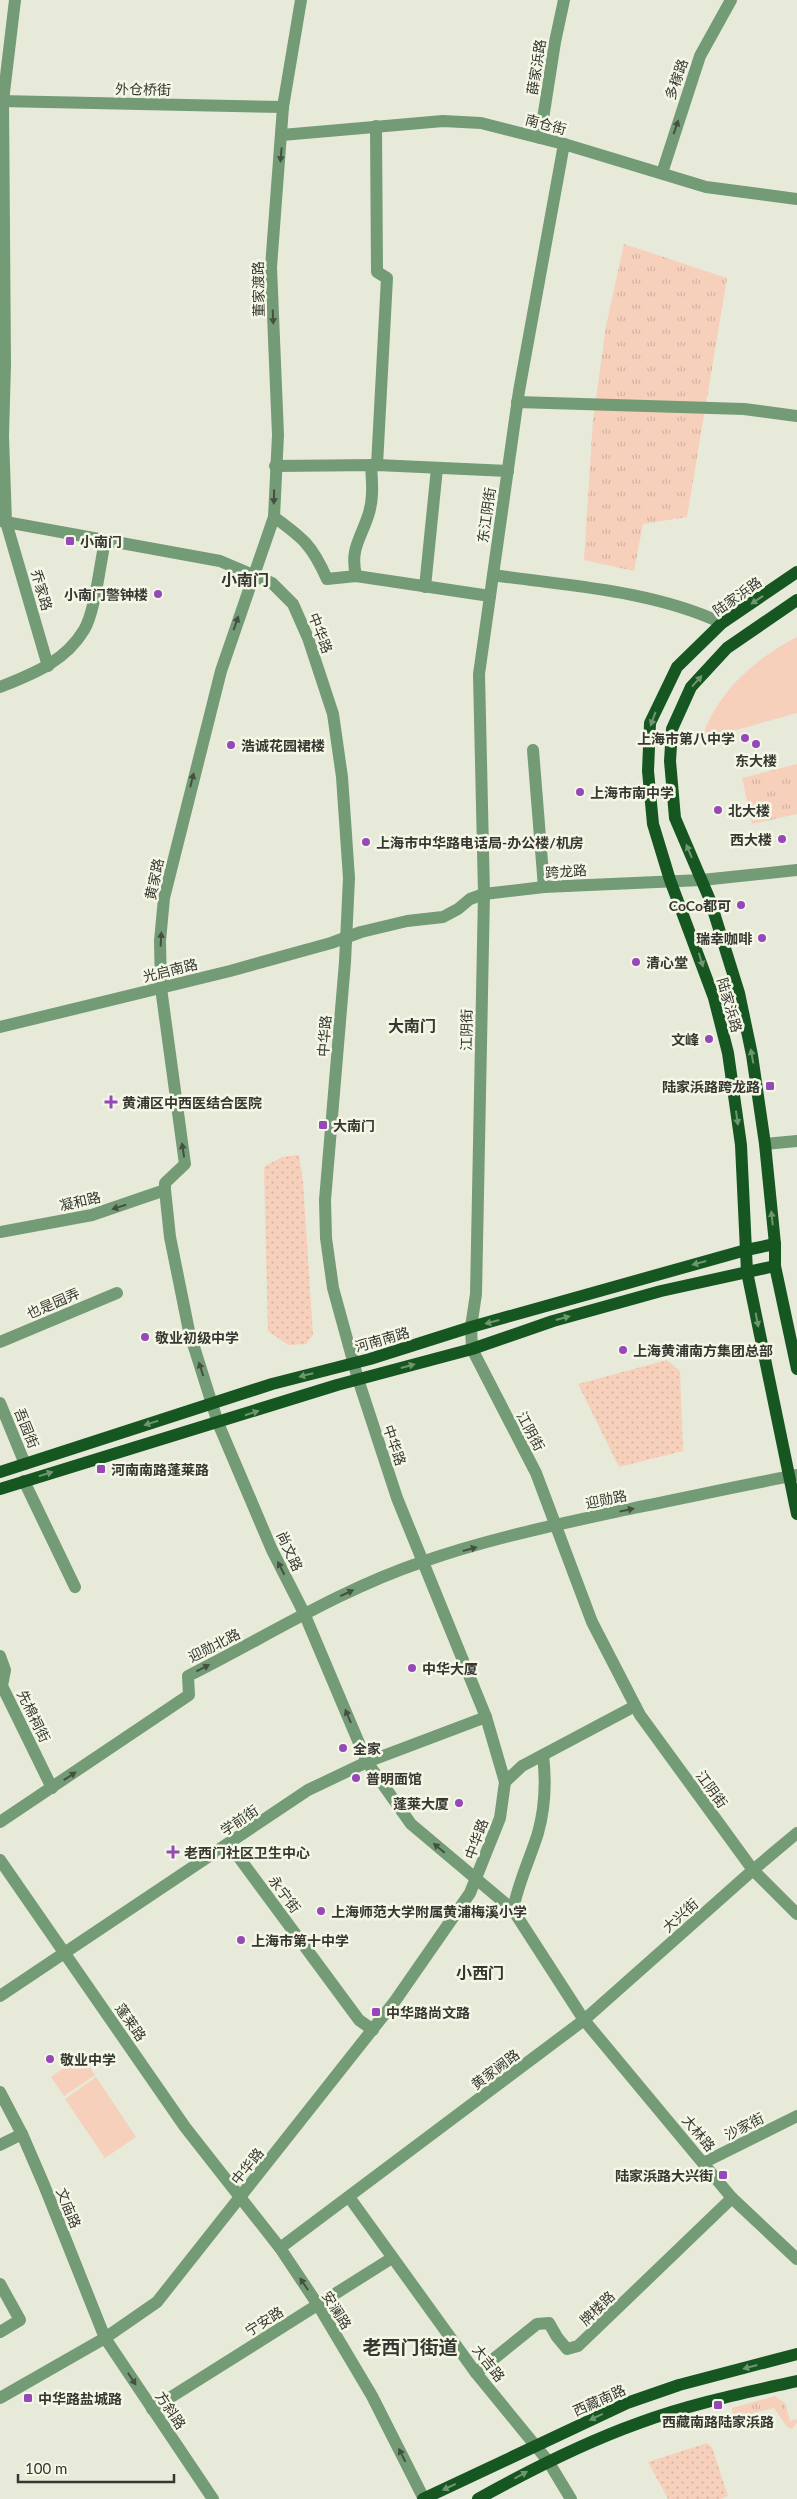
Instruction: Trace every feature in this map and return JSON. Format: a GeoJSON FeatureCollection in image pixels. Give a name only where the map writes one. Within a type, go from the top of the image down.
{"type":"FeatureCollection","features":[{"type":"Feature","properties":{"kind":"main road","name":"陆家浜路"},"geometry":{"type":"LineString","coordinates":[[797,572],[722,623],[677,667],[650,723],[648,771],[653,824],[670,880],[714,998],[728,1053],[741,1145],[747,1272],[792,1476],[797,1514]]}},
{"type":"Feature","properties":{"kind":"main road","name":"陆家浜路"},"geometry":{"type":"LineString","coordinates":[[797,600],[727,648],[691,687],[672,729],[670,761],[675,818],[702,880],[739,994],[752,1055],[765,1144],[775,1244],[775,1266],[797,1370]]}},
{"type":"Feature","properties":{"kind":"main road","name":"河南南路"},"geometry":{"type":"LineString","coordinates":[[0,1472],[272,1384],[354,1363],[471,1327],[746,1250],[775,1244]]}},
{"type":"Feature","properties":{"kind":"main road"},"geometry":{"type":"LineString","coordinates":[[0,1489],[24,1480],[218,1424],[358,1379],[472,1349],[553,1321],[662,1291],[775,1266]]}},
{"type":"Feature","properties":{"kind":"main road","name":"西藏南路"},"geometry":{"type":"LineString","coordinates":[[424,2499],[627,2403],[679,2385],[797,2354]]}},
{"type":"Feature","properties":{"kind":"main road"},"geometry":{"type":"LineString","coordinates":[[478,2499],[548,2460],[640,2423],[736,2395],[797,2381]]}},
{"type":"Feature","properties":{"kind":"street","name":"乔家路"},"geometry":{"type":"LineString","coordinates":[[15,0],[1,101],[5,364],[3,521],[48,666]]}},
{"type":"Feature","properties":{"kind":"street","name":"董家渡路"},"geometry":{"type":"LineString","coordinates":[[253,574],[272,529],[274,517],[278,435],[271,267],[284,107],[301,0]]}},
{"type":"Feature","properties":{"kind":"street","name":"薛家浜路"},"geometry":{"type":"LineString","coordinates":[[540,138],[555,42],[564,0]]}},
{"type":"Feature","properties":{"kind":"street","name":"多稼路"},"geometry":{"type":"LineString","coordinates":[[662,173],[700,56],[731,0]]}},
{"type":"Feature","properties":{"kind":"street","name":"外仓桥街"},"geometry":{"type":"LineString","coordinates":[[1,101],[284,107]]}},
{"type":"Feature","properties":{"kind":"street","name":"南仓街"},"geometry":{"type":"LineString","coordinates":[[282,134],[442,121],[481,123],[564,144],[706,187],[797,199]]}},
{"type":"Feature","properties":{"kind":"street"},"geometry":{"type":"LineString","coordinates":[[356,576],[353,559],[369,515],[373,494],[387,278],[377,272],[376,126]]}},
{"type":"Feature","properties":{"kind":"street","name":"东江阴街"},"geometry":{"type":"LineString","coordinates":[[484,894],[479,674],[517,402],[564,144]]}},
{"type":"Feature","properties":{"kind":"street"},"geometry":{"type":"LineString","coordinates":[[517,402],[744,408],[797,416]]}},
{"type":"Feature","properties":{"kind":"street"},"geometry":{"type":"LineString","coordinates":[[275,466],[374,465],[508,471]]}},
{"type":"Feature","properties":{"kind":"street"},"geometry":{"type":"LineString","coordinates":[[425,588],[437,468]]}},
{"type":"Feature","properties":{"kind":"street"},"geometry":{"type":"LineString","coordinates":[[274,517],[303,538],[317,556],[326,579],[356,576],[425,588],[490,596]]}},
{"type":"Feature","properties":{"kind":"street","name":"中华路"},"geometry":{"type":"LineString","coordinates":[[0,2398],[105,2338],[157,2302],[395,2001],[477,1879],[500,1818],[505,1782],[486,1717],[397,1498],[358,1379],[333,1288],[326,1238],[325,1200],[349,878],[342,777],[333,714],[308,638],[293,604],[272,583],[220,561],[3,521]]}},
{"type":"Feature","properties":{"kind":"street"},"geometry":{"type":"LineString","coordinates":[[0,687],[48,666],[64,655],[85,630],[105,541]]}},
{"type":"Feature","properties":{"kind":"street","name":"黄家路"},"geometry":{"type":"LineString","coordinates":[[165,1190],[165,1183],[185,1164],[160,988],[160,941],[164,898],[221,671],[253,574]]}},
{"type":"Feature","properties":{"kind":"street"},"geometry":{"type":"LineString","coordinates":[[493,574],[647,598],[693,610],[722,623]]}},
{"type":"Feature","properties":{"kind":"street"},"geometry":{"type":"LineString","coordinates":[[533,750],[544,887]]}},
{"type":"Feature","properties":{"kind":"street","name":"跨龙路"},"geometry":{"type":"LineString","coordinates":[[346,938],[361,932],[398,923],[443,917],[458,909],[470,899],[484,894],[544,887],[702,880],[797,870]]}},
{"type":"Feature","properties":{"kind":"street","name":"江阴街"},"geometry":{"type":"LineString","coordinates":[[484,894],[476,1294],[471,1327],[472,1349],[523,1446],[557,1525],[592,1622],[635,1706],[752,1870],[797,1914]]}},
{"type":"Feature","properties":{"kind":"street","name":"光启南路"},"geometry":{"type":"LineString","coordinates":[[0,1027],[160,988],[346,938]]}},
{"type":"Feature","properties":{"kind":"street"},"geometry":{"type":"LineString","coordinates":[[765,1144],[797,1141]]}},
{"type":"Feature","properties":{"kind":"street","name":"凝和路"},"geometry":{"type":"LineString","coordinates":[[0,1232],[92,1214],[165,1190]]}},
{"type":"Feature","properties":{"kind":"street","name":"尚文路"},"geometry":{"type":"LineString","coordinates":[[165,1190],[170,1237],[189,1331],[218,1424],[272,1550],[304,1613],[367,1762],[410,1824],[477,1879]]}},
{"type":"Feature","properties":{"kind":"street","name":"也是园弄"},"geometry":{"type":"LineString","coordinates":[[0,1342],[118,1293]]}},
{"type":"Feature","properties":{"kind":"street","name":"吾园街"},"geometry":{"type":"LineString","coordinates":[[0,1403],[25,1464]]}},
{"type":"Feature","properties":{"kind":"street","name":"迎勋路"},"geometry":{"type":"LineString","coordinates":[[423,1562],[557,1525],[792,1476]]}},
{"type":"Feature","properties":{"kind":"street"},"geometry":{"type":"LineString","coordinates":[[24,1480],[75,1587]]}},
{"type":"Feature","properties":{"kind":"street","name":"迎勋北路"},"geometry":{"type":"LineString","coordinates":[[0,1822],[189,1695],[188,1676],[260,1639],[304,1613],[365,1584],[423,1562]]}},
{"type":"Feature","properties":{"kind":"street","name":"先棉祠街"},"geometry":{"type":"LineString","coordinates":[[0,1656],[5,1670],[2,1686],[52,1788]]}},
{"type":"Feature","properties":{"kind":"street"},"geometry":{"type":"LineString","coordinates":[[505,1782],[522,1766],[635,1706]]}},
{"type":"Feature","properties":{"kind":"street","name":"学前街"},"geometry":{"type":"LineString","coordinates":[[0,1996],[308,1790],[367,1762],[486,1717]]}},
{"type":"Feature","properties":{"kind":"street"},"geometry":{"type":"LineString","coordinates":[[513,1910],[518,1885],[538,1832],[545,1775],[543,1755]]}},
{"type":"Feature","properties":{"kind":"street","name":"大兴街"},"geometry":{"type":"LineString","coordinates":[[584,2020],[752,1870],[797,1833]]}},
{"type":"Feature","properties":{"kind":"street","name":"永宁街"},"geometry":{"type":"LineString","coordinates":[[229,1844],[360,2020],[373,2030]]}},
{"type":"Feature","properties":{"kind":"street","name":"蓬莱路"},"geometry":{"type":"LineString","coordinates":[[0,1860],[185,2127],[240,2198]]}},
{"type":"Feature","properties":{"kind":"street"},"geometry":{"type":"LineString","coordinates":[[477,1879],[513,1910],[584,2020]]}},
{"type":"Feature","properties":{"kind":"street","name":"大林路"},"geometry":{"type":"LineString","coordinates":[[584,2020],[705,2162],[732,2198],[797,2259]]}},
{"type":"Feature","properties":{"kind":"street","name":"黄家阙路"},"geometry":{"type":"LineString","coordinates":[[280,2248],[584,2020]]}},
{"type":"Feature","properties":{"kind":"street","name":"文庙路"},"geometry":{"type":"LineString","coordinates":[[0,2092],[22,2134],[105,2338]]}},
{"type":"Feature","properties":{"kind":"street","name":"沙家街"},"geometry":{"type":"LineString","coordinates":[[705,2162],[797,2116]]}},
{"type":"Feature","properties":{"kind":"street"},"geometry":{"type":"LineString","coordinates":[[0,2146],[22,2134]]}},
{"type":"Feature","properties":{"kind":"street","name":"大吉路"},"geometry":{"type":"LineString","coordinates":[[349,2197],[476,2373],[548,2460],[571,2499]]}},
{"type":"Feature","properties":{"kind":"street","name":"安澜路"},"geometry":{"type":"LineString","coordinates":[[240,2198],[280,2248],[318,2305],[372,2396],[424,2499]]}},
{"type":"Feature","properties":{"kind":"street","name":"牌楼路"},"geometry":{"type":"LineString","coordinates":[[476,2373],[537,2324],[549,2323],[567,2349],[578,2346],[732,2198]]}},
{"type":"Feature","properties":{"kind":"street","name":"宁安路"},"geometry":{"type":"LineString","coordinates":[[152,2409],[392,2258]]}},
{"type":"Feature","properties":{"kind":"street"},"geometry":{"type":"LineString","coordinates":[[0,2284],[20,2320],[0,2332]]}},
{"type":"Feature","properties":{"kind":"street","name":"方斜路"},"geometry":{"type":"LineString","coordinates":[[105,2338],[213,2499]]}},
{"type":"Feature","properties":{"kind":"green space"},"geometry":{"type":"Polygon","coordinates":[[[624,244],[727,278],[687,517],[643,524],[634,571],[584,560],[593,420],[606,326],[624,244]]]}},
{"type":"Feature","properties":{"kind":"green space"},"geometry":{"type":"Polygon","coordinates":[[[797,637],[797,713],[701,740],[716,707],[739,679],[766,656],[797,637]]]}},
{"type":"Feature","properties":{"kind":"green space"},"geometry":{"type":"Polygon","coordinates":[[[797,764],[797,814],[752,824],[742,778],[797,764]]]}},
{"type":"Feature","properties":{"kind":"green space"},"geometry":{"type":"Polygon","coordinates":[[[299,1155],[303,1182],[313,1335],[306,1344],[288,1345],[268,1331],[264,1167],[282,1157],[299,1155]]]}},
{"type":"Feature","properties":{"kind":"green space"},"geometry":{"type":"Polygon","coordinates":[[[667,1360],[680,1371],[683,1451],[619,1467],[578,1384],[667,1360]]]}},
{"type":"Feature","properties":{"kind":"green space"},"geometry":{"type":"Polygon","coordinates":[[[82,2055],[95,2075],[64,2096],[51,2077],[82,2055]]]}},
{"type":"Feature","properties":{"kind":"green space"},"geometry":{"type":"Polygon","coordinates":[[[96,2077],[136,2137],[105,2158],[65,2099],[96,2077]]]}},
{"type":"Feature","properties":{"kind":"green space"},"geometry":{"type":"Polygon","coordinates":[[[775,2396],[785,2403],[790,2421],[797,2419],[797,2423],[792,2429],[787,2427],[774,2408],[745,2415],[734,2430],[732,2408],[775,2396]]]}},
{"type":"Feature","properties":{"kind":"green space"},"geometry":{"type":"Polygon","coordinates":[[[707,2443],[712,2447],[728,2496],[721,2499],[668,2499],[648,2462],[707,2443]]]}},
{"type":"Feature","properties":{"kind":"place","name":"小南门"},"geometry":{"type":"Point","coordinates":[70,541]}},
{"type":"Feature","properties":{"kind":"place","name":"小南门警钟楼"},"geometry":{"type":"Point","coordinates":[158,594]}},
{"type":"Feature","properties":{"kind":"place","name":"上海市第八中学"},"geometry":{"type":"Point","coordinates":[745,738]}},
{"type":"Feature","properties":{"kind":"place","name":"东大楼"},"geometry":{"type":"Point","coordinates":[756,744]}},
{"type":"Feature","properties":{"kind":"place","name":"浩诚花园裙楼"},"geometry":{"type":"Point","coordinates":[231,745]}},
{"type":"Feature","properties":{"kind":"place","name":"上海市南中学"},"geometry":{"type":"Point","coordinates":[580,792]}},
{"type":"Feature","properties":{"kind":"place","name":"北大楼"},"geometry":{"type":"Point","coordinates":[718,810]}},
{"type":"Feature","properties":{"kind":"place","name":"西大楼"},"geometry":{"type":"Point","coordinates":[782,839]}},
{"type":"Feature","properties":{"kind":"place","name":"上海市中华路电话局-办公楼/机房"},"geometry":{"type":"Point","coordinates":[366,842]}},
{"type":"Feature","properties":{"kind":"place","name":"CoCo都可"},"geometry":{"type":"Point","coordinates":[741,905]}},
{"type":"Feature","properties":{"kind":"place","name":"瑞幸咖啡"},"geometry":{"type":"Point","coordinates":[762,938]}},
{"type":"Feature","properties":{"kind":"place","name":"清心堂"},"geometry":{"type":"Point","coordinates":[636,962]}},
{"type":"Feature","properties":{"kind":"place","name":"文峰"},"geometry":{"type":"Point","coordinates":[709,1039]}},
{"type":"Feature","properties":{"kind":"place","name":"陆家浜路跨龙路"},"geometry":{"type":"Point","coordinates":[770,1086]}},
{"type":"Feature","properties":{"kind":"place","name":"黄浦区中西医结合医院"},"geometry":{"type":"Point","coordinates":[111,1102]}},
{"type":"Feature","properties":{"kind":"place","name":"大南门"},"geometry":{"type":"Point","coordinates":[323,1125]}},
{"type":"Feature","properties":{"kind":"place","name":"敬业初级中学"},"geometry":{"type":"Point","coordinates":[145,1337]}},
{"type":"Feature","properties":{"kind":"place","name":"上海黄浦南方集团总部"},"geometry":{"type":"Point","coordinates":[623,1350]}},
{"type":"Feature","properties":{"kind":"place","name":"河南南路蓬莱路"},"geometry":{"type":"Point","coordinates":[101,1469]}},
{"type":"Feature","properties":{"kind":"place","name":"中华大厦"},"geometry":{"type":"Point","coordinates":[412,1668]}},
{"type":"Feature","properties":{"kind":"place","name":"全家"},"geometry":{"type":"Point","coordinates":[343,1748]}},
{"type":"Feature","properties":{"kind":"place","name":"普明面馆"},"geometry":{"type":"Point","coordinates":[356,1778]}},
{"type":"Feature","properties":{"kind":"place","name":"蓬莱大厦"},"geometry":{"type":"Point","coordinates":[459,1803]}},
{"type":"Feature","properties":{"kind":"place","name":"老西门社区卫生中心"},"geometry":{"type":"Point","coordinates":[173,1852]}},
{"type":"Feature","properties":{"kind":"place","name":"上海师范大学附属黄浦梅溪小学"},"geometry":{"type":"Point","coordinates":[321,1911]}},
{"type":"Feature","properties":{"kind":"place","name":"上海市第十中学"},"geometry":{"type":"Point","coordinates":[241,1940]}},
{"type":"Feature","properties":{"kind":"place","name":"中华路尚文路"},"geometry":{"type":"Point","coordinates":[376,2012]}},
{"type":"Feature","properties":{"kind":"place","name":"敬业中学"},"geometry":{"type":"Point","coordinates":[50,2059]}},
{"type":"Feature","properties":{"kind":"place","name":"陆家浜路大兴街"},"geometry":{"type":"Point","coordinates":[723,2175]}},
{"type":"Feature","properties":{"kind":"place","name":"中华路盐城路"},"geometry":{"type":"Point","coordinates":[28,2398]}},
{"type":"Feature","properties":{"kind":"place","name":"西藏南路陆家浜路"},"geometry":{"type":"Point","coordinates":[718,2405]}},
{"type":"Feature","properties":{"kind":"district","name":"小南门"},"geometry":{"type":"Point","coordinates":[245,579]}},
{"type":"Feature","properties":{"kind":"district","name":"大南门"},"geometry":{"type":"Point","coordinates":[412,1025]}},
{"type":"Feature","properties":{"kind":"district","name":"小西门"},"geometry":{"type":"Point","coordinates":[480,1972]}},
{"type":"Feature","properties":{"kind":"district","name":"老西门街道"},"geometry":{"type":"Point","coordinates":[410,2346]}}]}
